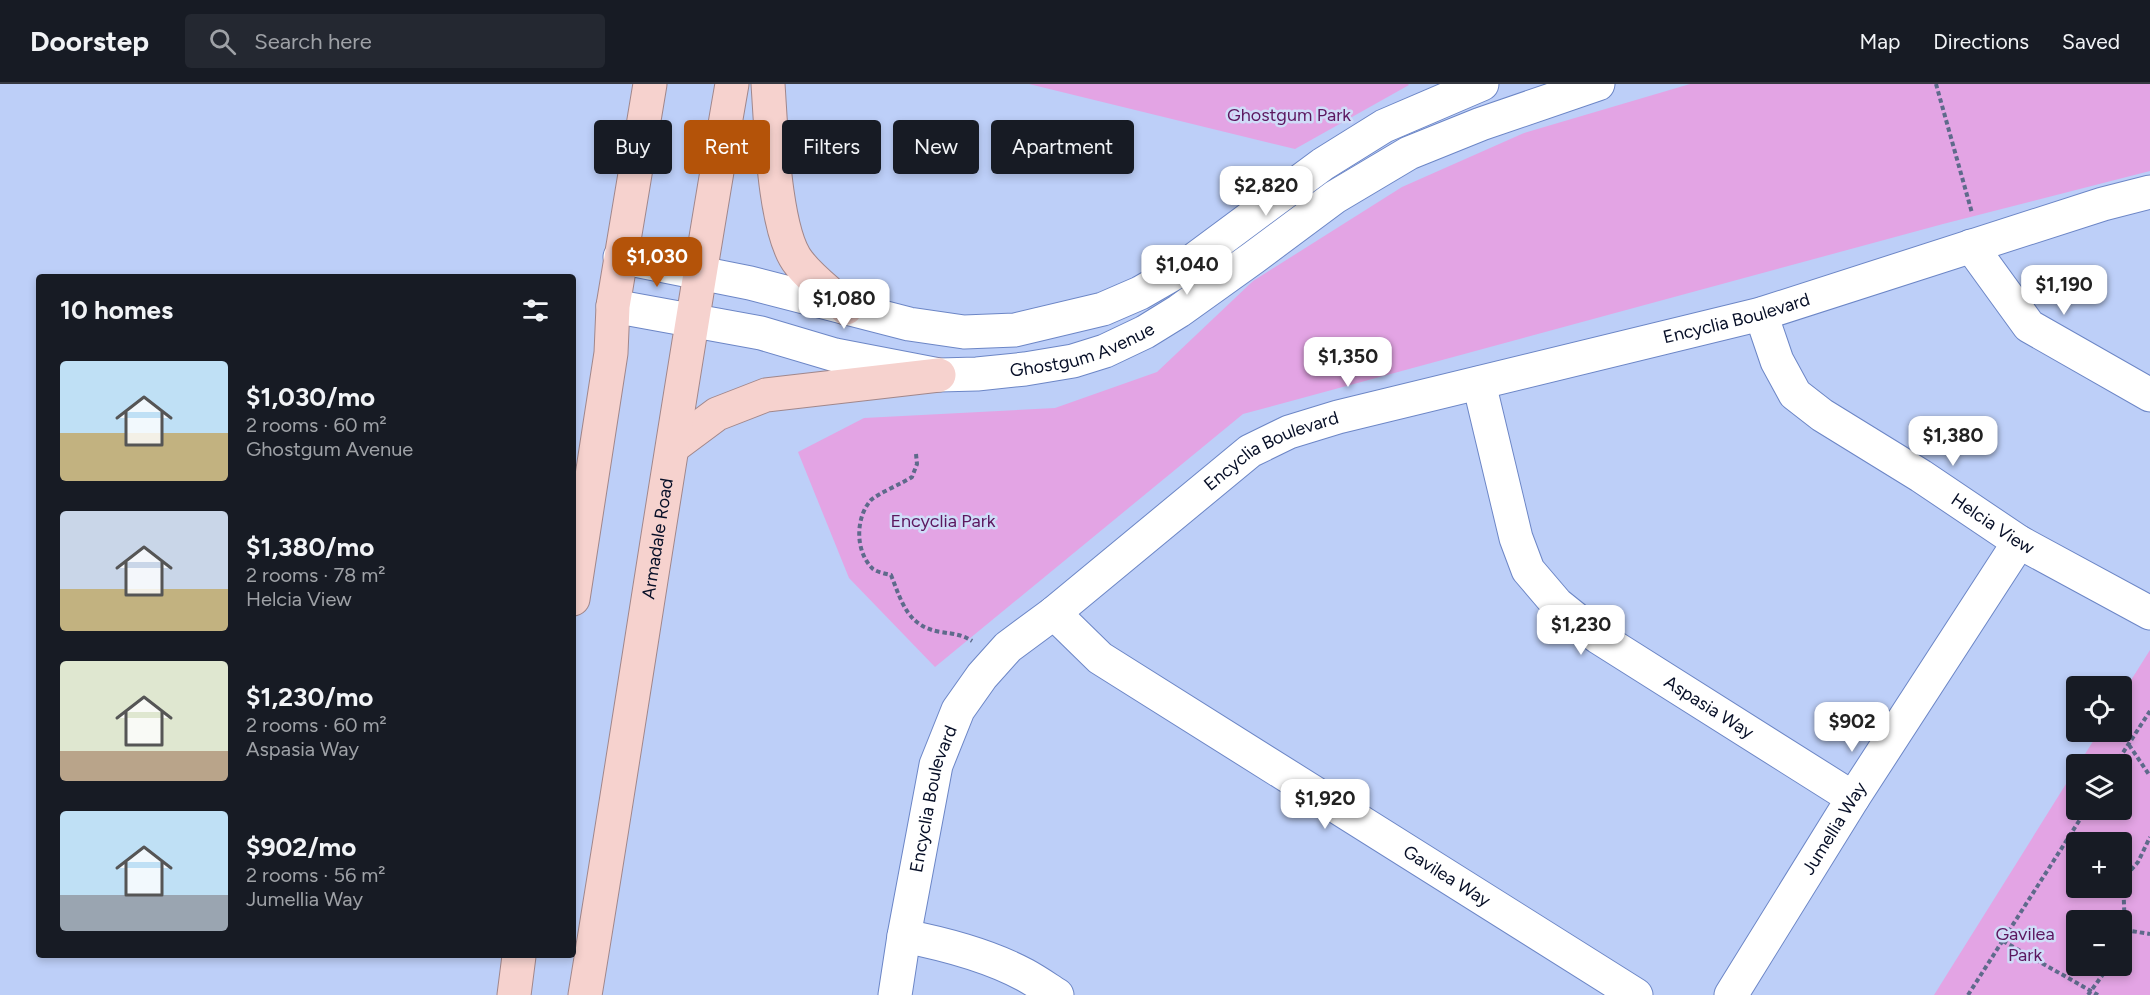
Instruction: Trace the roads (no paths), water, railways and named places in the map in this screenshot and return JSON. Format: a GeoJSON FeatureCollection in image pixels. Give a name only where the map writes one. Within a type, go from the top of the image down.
{"type":"FeatureCollection","features":[{"type":"Feature","properties":{"kind":"highway"},"geometry":{"type":"LineString","coordinates":[[576,580],[611,352],[613,306],[620,257],[650,84]]}},
{"type":"Feature","properties":{"kind":"highway","name":"Armadale Road"},"geometry":{"type":"LineString","coordinates":[[585,995],[674,446],[691,321],[732,84]]}},
{"type":"Feature","properties":{"kind":"highway"},"geometry":{"type":"LineString","coordinates":[[768,84],[783,231],[798,262],[846,308]]}},
{"type":"Feature","properties":{"kind":"highway"},"geometry":{"type":"LineString","coordinates":[[674,446],[717,414],[766,395],[939,375]]}},
{"type":"Feature","properties":{"kind":"highway"},"geometry":{"type":"LineString","coordinates":[[514,995],[519,958]]}},
{"type":"Feature","properties":{"kind":"street","name":"Ghostgum Avenue"},"geometry":{"type":"LineString","coordinates":[[613,306],[761,333],[835,354],[939,375],[1025,369],[1073,361],[1105,351],[1145,332],[1179,311],[1335,196],[1409,153],[1481,124],[1598,84]]}},
{"type":"Feature","properties":{"kind":"street","name":"Ghostgum Avenue"},"geometry":{"type":"LineString","coordinates":[[620,257],[750,283],[909,324],[964,332],[1015,330],[1103,309],[1140,293],[1180,270],[1323,164],[1384,126],[1473,86]]}},
{"type":"Feature","properties":{"kind":"street"},"geometry":{"type":"LineString","coordinates":[[1473,86],[1481,124]]}},
{"type":"Feature","properties":{"kind":"street","name":"Encyclia Boulevard"},"geometry":{"type":"LineString","coordinates":[[895,995],[936,765],[958,710],[982,676],[1008,647],[1054,613],[1250,451],[1289,432],[1338,417],[1761,314],[2103,204],[2150,192]]}},
{"type":"Feature","properties":{"kind":"street"},"geometry":{"type":"LineString","coordinates":[[1971,246],[2029,326],[2150,395]]}},
{"type":"Feature","properties":{"kind":"street","name":"Helcia View"},"geometry":{"type":"LineString","coordinates":[[1761,314],[1777,361],[1795,394],[1822,415],[1921,476],[2019,542],[2150,613]]}},
{"type":"Feature","properties":{"kind":"street","name":"Aspasia Way"},"geometry":{"type":"LineString","coordinates":[[1479,382],[1516,538],[1528,570],[1557,604],[1598,636],[1853,798]]}},
{"type":"Feature","properties":{"kind":"street","name":"Jumellia Way"},"geometry":{"type":"LineString","coordinates":[[1731,995],[1853,798],[2019,542]]}},
{"type":"Feature","properties":{"kind":"street","name":"Gavilea Way"},"geometry":{"type":"LineString","coordinates":[[1054,613],[1100,658],[1636,995]]}},
{"type":"Feature","properties":{"kind":"street"},"geometry":{"type":"LineString","coordinates":[[904,936],[947,945],[983,958],[1024,974],[1057,995]]}},
{"type":"Feature","properties":{"kind":"park label","name":"Ghostgum Park"},"geometry":{"type":"Point","coordinates":[1289,115]}},
{"type":"Feature","properties":{"kind":"park label","name":"Encyclia Park"},"geometry":{"type":"Point","coordinates":[943,521]}},
{"type":"Feature","properties":{"kind":"park label","name":"Gavilea Park"},"geometry":{"type":"Point","coordinates":[2025,944]}}]}
